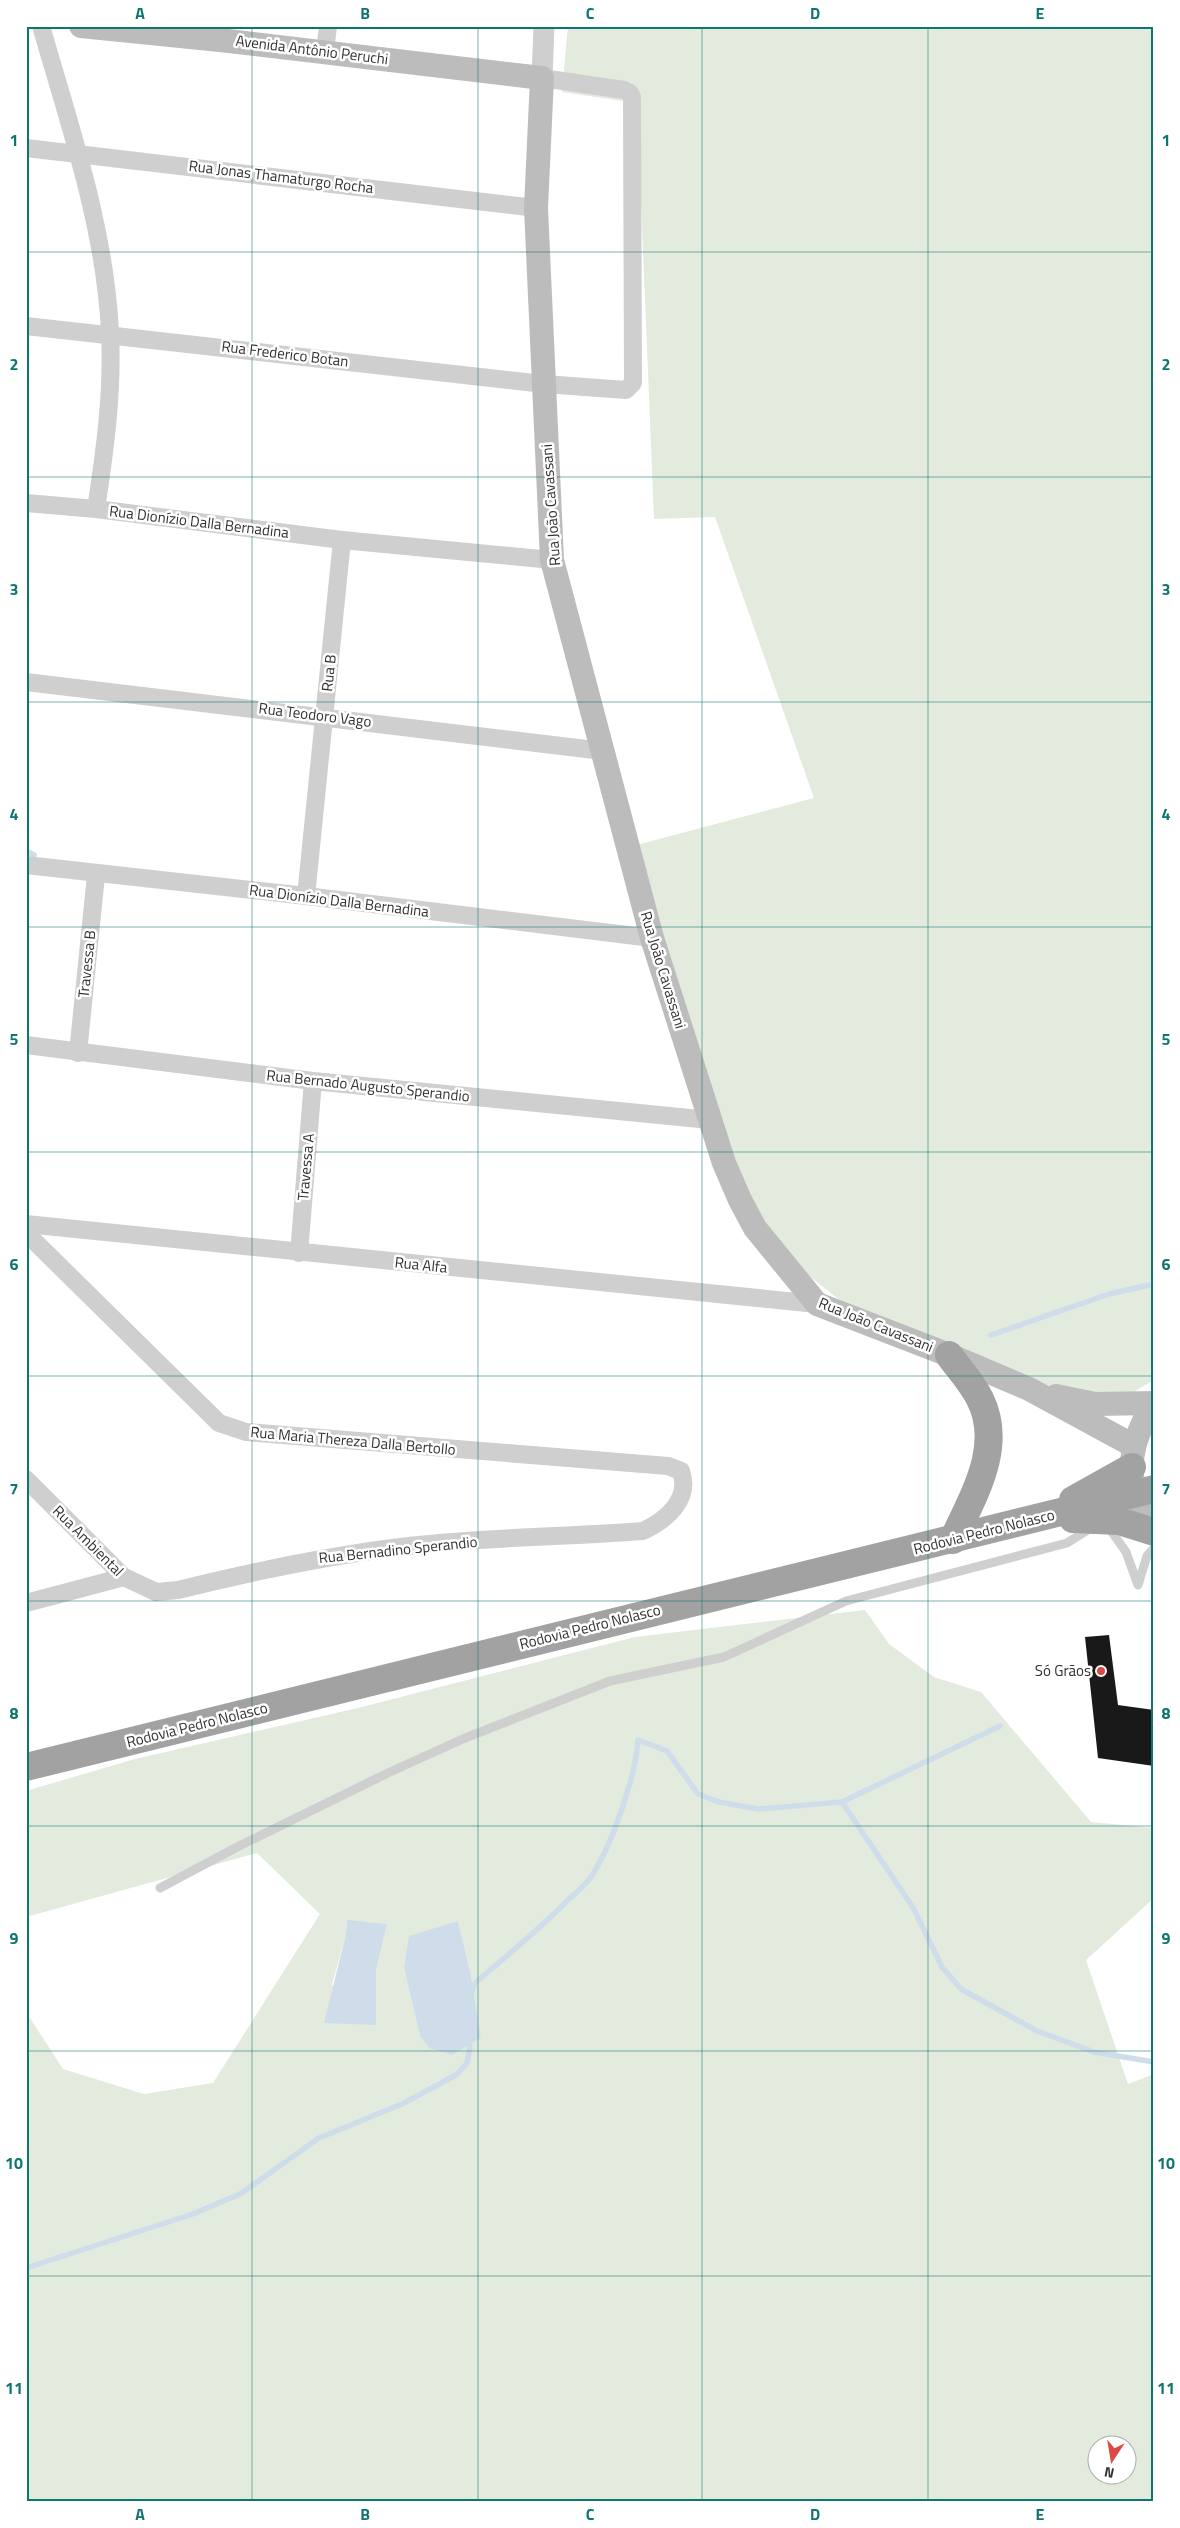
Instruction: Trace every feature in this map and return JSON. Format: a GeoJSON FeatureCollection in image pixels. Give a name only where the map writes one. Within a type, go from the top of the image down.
{"type":"FeatureCollection","features":[{"type":"Feature","properties":{"kind":"highway"},"geometry":{"type":"LineString","coordinates":[[949,1355],[980,1399],[989,1431],[985,1469],[953,1540]]}},
{"type":"Feature","properties":{"kind":"highway"},"geometry":{"type":"LineString","coordinates":[[1041,1518],[1133,1456]]}},
{"type":"Feature","properties":{"kind":"highway","name":"Rodovia Pedro Nolasco"},"geometry":{"type":"LineString","coordinates":[[26,1767],[634,1616],[1145,1492]]}},
{"type":"Feature","properties":{"kind":"highway"},"geometry":{"type":"LineString","coordinates":[[1041,1518],[1103,1519],[1154,1532]]}},
{"type":"Feature","properties":{"kind":"main road","name":"Avenida Antônio Peruchi"},"geometry":{"type":"LineString","coordinates":[[81,26],[221,33],[325,52],[542,78]]}},
{"type":"Feature","properties":{"kind":"main road","name":"Rua João Cavassani"},"geometry":{"type":"LineString","coordinates":[[542,78],[536,208],[552,560],[652,938],[710,1120],[740,1200],[756,1228],[817,1304],[949,1355],[1029,1389]]}},
{"type":"Feature","properties":{"kind":"main road"},"geometry":{"type":"LineString","coordinates":[[1029,1389],[1095,1404],[1154,1404]]}},
{"type":"Feature","properties":{"kind":"main road"},"geometry":{"type":"LineString","coordinates":[[1029,1389],[1133,1456]]}},
{"type":"Feature","properties":{"kind":"main road"},"geometry":{"type":"LineString","coordinates":[[1154,1404],[1141,1424],[1133,1456],[1154,1527]]}},
{"type":"Feature","properties":{"kind":"street"},"geometry":{"type":"LineString","coordinates":[[41,26],[78,153],[102,253],[110,334],[109,418],[96,509]]}},
{"type":"Feature","properties":{"kind":"street"},"geometry":{"type":"LineString","coordinates":[[325,52],[328,26]]}},
{"type":"Feature","properties":{"kind":"street","name":"Rua João Cavassani"},"geometry":{"type":"LineString","coordinates":[[542,78],[544,26]]}},
{"type":"Feature","properties":{"kind":"street"},"geometry":{"type":"LineString","coordinates":[[542,78],[624,90],[630,93],[632,97],[633,383],[626,390],[544,384]]}},
{"type":"Feature","properties":{"kind":"street","name":"Rua Jonas Thamaturgo Rocha"},"geometry":{"type":"LineString","coordinates":[[26,148],[536,208]]}},
{"type":"Feature","properties":{"kind":"street","name":"Rua Frederico Botan"},"geometry":{"type":"LineString","coordinates":[[26,326],[544,384]]}},
{"type":"Feature","properties":{"kind":"street","name":"Rua Dionízio Dalla Bernadina"},"geometry":{"type":"LineString","coordinates":[[26,503],[96,509],[342,540],[552,560]]}},
{"type":"Feature","properties":{"kind":"street","name":"Rua B"},"geometry":{"type":"LineString","coordinates":[[306,896],[342,540]]}},
{"type":"Feature","properties":{"kind":"street","name":"Rua Teodoro Vago"},"geometry":{"type":"LineString","coordinates":[[26,682],[325,716],[603,751]]}},
{"type":"Feature","properties":{"kind":"street","name":"Rua Dionízio Dalla Bernadina"},"geometry":{"type":"LineString","coordinates":[[26,865],[96,875],[306,896],[652,938]]}},
{"type":"Feature","properties":{"kind":"street","name":"Travessa B"},"geometry":{"type":"LineString","coordinates":[[78,1053],[96,875]]}},
{"type":"Feature","properties":{"kind":"street","name":"Rua Bernado Augusto Sperandio"},"geometry":{"type":"LineString","coordinates":[[26,1046],[313,1081],[710,1120]]}},
{"type":"Feature","properties":{"kind":"street","name":"Travessa A"},"geometry":{"type":"LineString","coordinates":[[299,1252],[313,1081]]}},
{"type":"Feature","properties":{"kind":"street","name":"Rua Alfa"},"geometry":{"type":"LineString","coordinates":[[26,1224],[817,1304]]}},
{"type":"Feature","properties":{"kind":"street","name":"Rua Maria Thereza Dalla Bertollo"},"geometry":{"type":"LineString","coordinates":[[26,1234],[219,1423],[246,1432],[668,1466],[681,1472],[683,1488],[670,1514],[643,1531]]}},
{"type":"Feature","properties":{"kind":"street","name":"Rua Ambiental"},"geometry":{"type":"LineString","coordinates":[[26,1479],[124,1577],[156,1592]]}},
{"type":"Feature","properties":{"kind":"street","name":"Rua Bernadino Sperandio"},"geometry":{"type":"LineString","coordinates":[[156,1592],[178,1590],[309,1560],[354,1553],[412,1546],[643,1531]]}},
{"type":"Feature","properties":{"kind":"street"},"geometry":{"type":"LineString","coordinates":[[26,1603],[124,1577]]}},
{"type":"Feature","properties":{"kind":"lane"},"geometry":{"type":"LineString","coordinates":[[160,1888],[320,1805],[465,1738],[610,1681],[724,1657],[846,1601],[1067,1544],[1085,1534],[1103,1519],[1126,1552],[1138,1585],[1147,1556],[1154,1548]]}},
{"type":"Feature","properties":{"kind":"shaded area"},"geometry":{"type":"Polygon","coordinates":[[[568,26],[1154,26],[1154,1380],[1125,1397],[1078,1397],[1011,1375],[851,1309],[789,1260],[752,1212],[625,848],[814,798],[715,517],[654,519],[637,103],[562,92],[568,26]]]}},
{"type":"Feature","properties":{"kind":"shaded area"},"geometry":{"type":"Polygon","coordinates":[[[865,1610],[889,1644],[934,1677],[981,1692],[1091,1822],[1154,1828],[1154,1898],[1086,1960],[1128,2084],[1154,2074],[1154,2502],[26,2502],[26,2012],[63,2069],[144,2094],[213,2083],[320,1914],[257,1853],[26,1917],[26,1791],[135,1759],[358,1708],[635,1637],[865,1610]],[[347,1921],[346,1934],[332,1985],[376,2024],[376,1971],[387,1924],[347,1921]],[[458,1921],[404,1968],[420,2036],[481,2038],[471,1975],[458,1921]]]}},
{"type":"Feature","properties":{"kind":"water"},"geometry":{"type":"Polygon","coordinates":[[[347,1920],[387,1924],[376,1971],[376,2025],[324,2023],[346,1934],[347,1920]]]}},
{"type":"Feature","properties":{"kind":"water"},"geometry":{"type":"Polygon","coordinates":[[[458,1921],[471,1975],[481,2038],[452,2055],[429,2048],[420,2036],[404,1968],[409,1936],[458,1921]]]}},
{"type":"Feature","properties":{"kind":"building","name":"Só Grãos"},"geometry":{"type":"Polygon","coordinates":[[[1109,1635],[1118,1705],[1154,1710],[1154,1766],[1098,1758],[1085,1637],[1109,1635]]]}},
{"type":"Feature","properties":{"kind":"waterway"},"geometry":{"type":"LineString","coordinates":[[26,851],[34,855]]}},
{"type":"Feature","properties":{"kind":"waterway"},"geometry":{"type":"LineString","coordinates":[[991,1335],[1109,1294],[1154,1284]]}},
{"type":"Feature","properties":{"kind":"waterway"},"geometry":{"type":"LineString","coordinates":[[471,1995],[475,1983],[544,1923],[583,1887],[591,1877],[614,1830],[628,1791],[638,1740],[667,1751],[698,1794],[719,1802],[758,1809],[842,1802],[1000,1726]]}},
{"type":"Feature","properties":{"kind":"waterway"},"geometry":{"type":"LineString","coordinates":[[842,1802],[914,1909],[942,1967],[961,1989],[1037,2031],[1094,2052],[1154,2062]]}},
{"type":"Feature","properties":{"kind":"waterway"},"geometry":{"type":"LineString","coordinates":[[26,2268],[193,2214],[240,2194],[319,2138],[402,2104],[456,2075],[467,2063],[470,2048],[469,2039]]}},
{"type":"Feature","properties":{"kind":"place","name":"Só Grãos"},"geometry":{"type":"Point","coordinates":[1101,1671]}}]}
